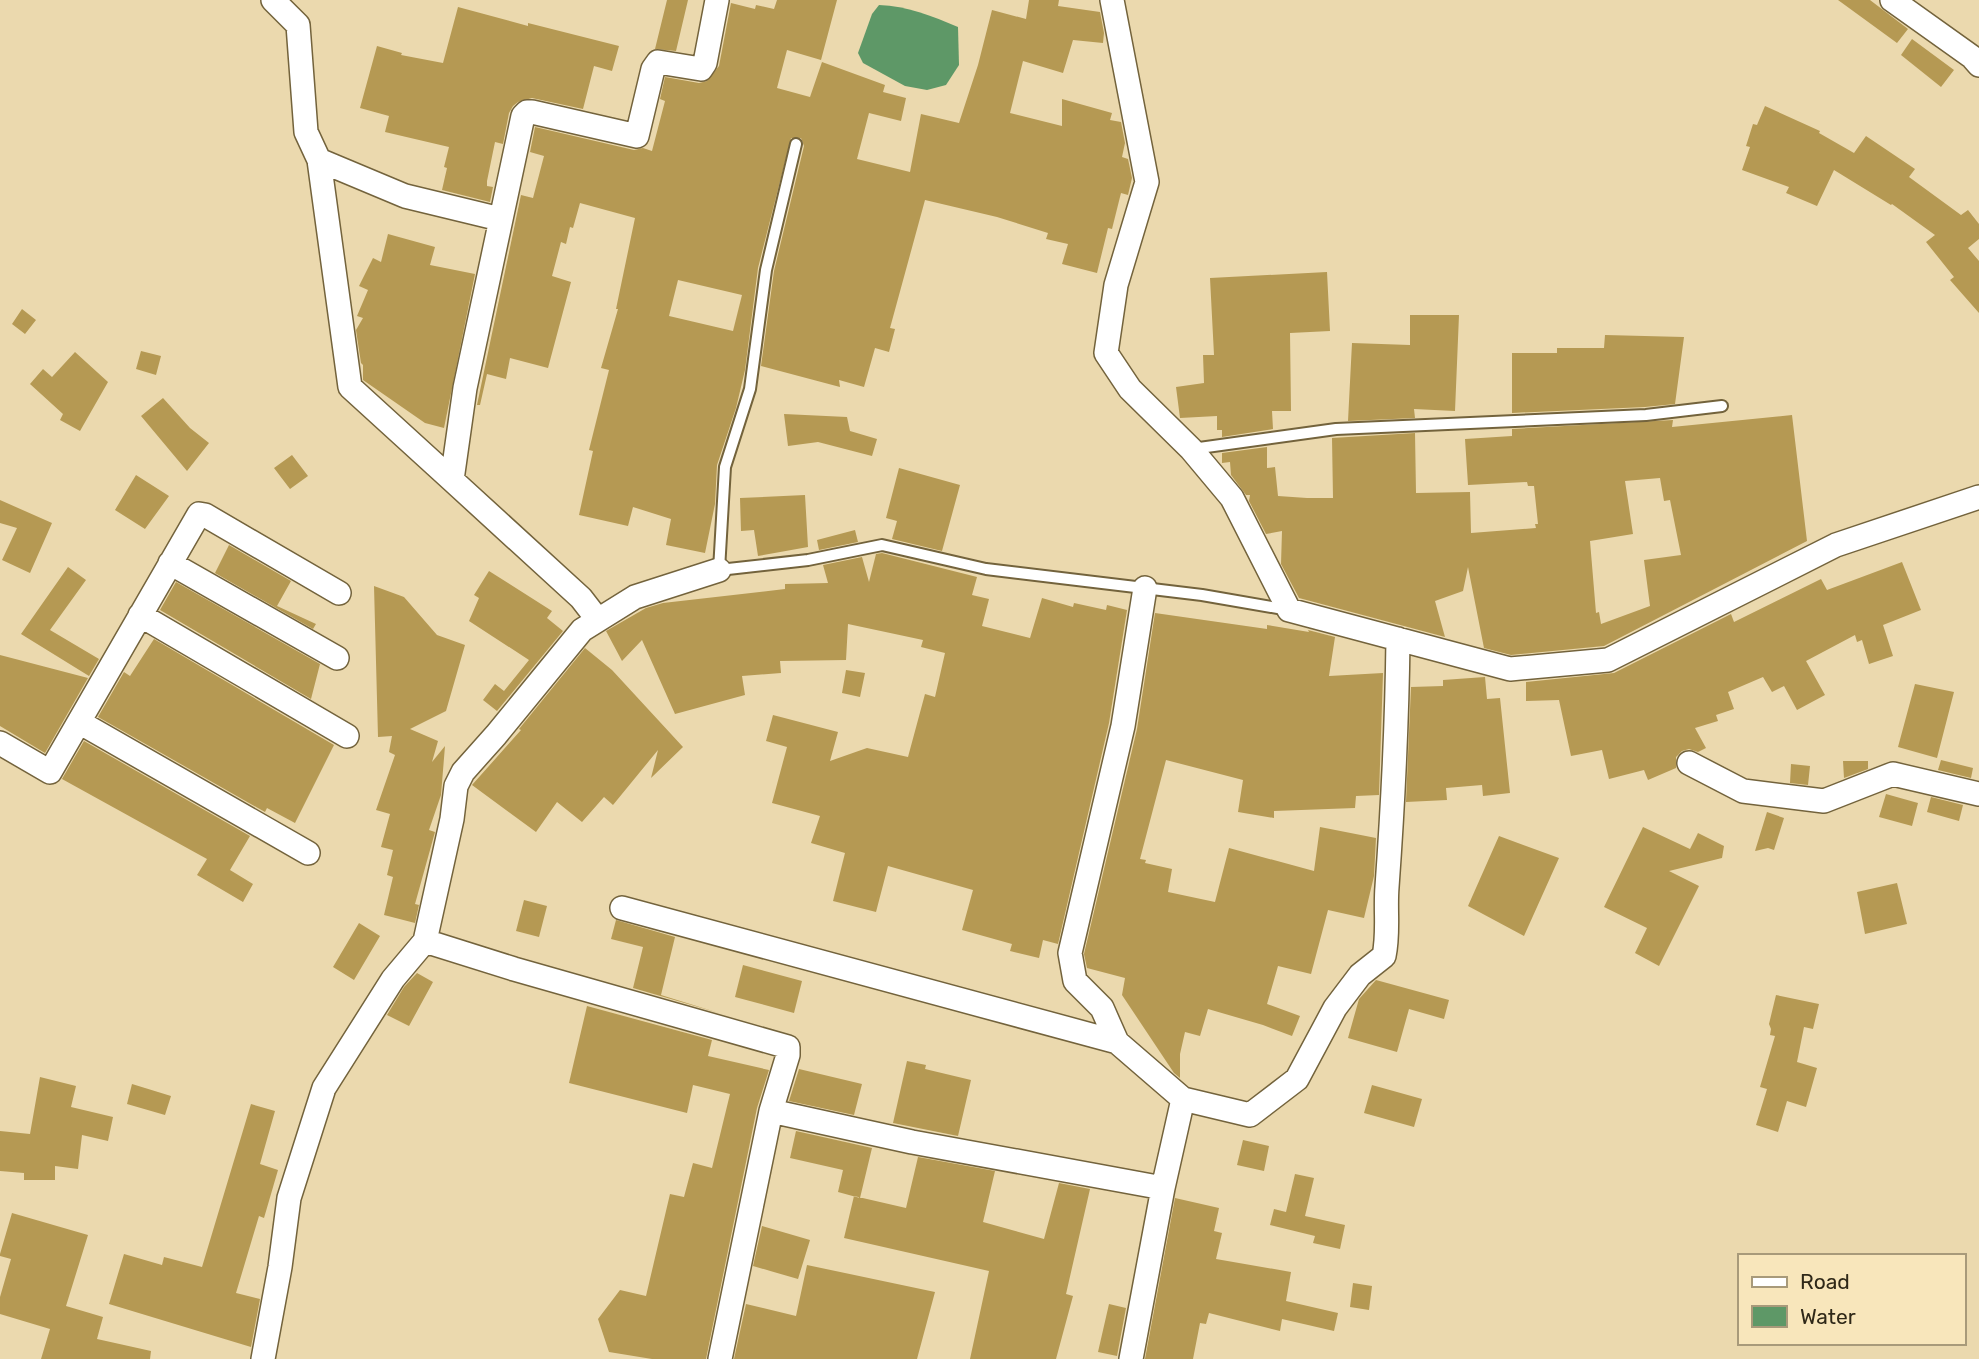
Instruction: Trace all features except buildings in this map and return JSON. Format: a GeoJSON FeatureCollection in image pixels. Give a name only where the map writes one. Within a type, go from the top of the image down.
{"type":"FeatureCollection","features":[{"type":"Feature","properties":{"kind":"street"},"geometry":{"type":"LineString","coordinates":[[273,0],[298,25],[306,132],[319,160],[350,387],[581,598],[598,620]]}},
{"type":"Feature","properties":{"kind":"street"},"geometry":{"type":"LineString","coordinates":[[452,480],[465,388],[523,116],[527,112],[637,136],[653,69],[658,62],[701,69],[705,63],[717,0]]}},
{"type":"Feature","properties":{"kind":"street"},"geometry":{"type":"LineString","coordinates":[[1112,0],[1147,183],[1116,285],[1106,353],[1130,390],[1191,449],[1232,498],[1289,610],[1510,669],[1608,660],[1836,545],[1979,496]]}},
{"type":"Feature","properties":{"kind":"street"},"geometry":{"type":"LineString","coordinates":[[1892,0],[1972,57],[1979,65]]}},
{"type":"Feature","properties":{"kind":"street"},"geometry":{"type":"LineString","coordinates":[[319,160],[405,196],[500,219]]}},
{"type":"Feature","properties":{"kind":"street"},"geometry":{"type":"LineString","coordinates":[[0,743],[50,772],[199,514],[338,593]]}},
{"type":"Feature","properties":{"kind":"street"},"geometry":{"type":"LineString","coordinates":[[170,563],[337,657]]}},
{"type":"Feature","properties":{"kind":"street"},"geometry":{"type":"LineString","coordinates":[[263,1359],[280,1267],[289,1198],[324,1088],[393,979],[425,941],[452,819],[456,786],[463,772],[582,630],[635,597],[719,570]]}},
{"type":"Feature","properties":{"kind":"street"},"geometry":{"type":"LineString","coordinates":[[1145,588],[1123,726],[1070,953],[1075,981],[1102,1008],[1117,1042],[1183,1099],[1250,1115],[1297,1079],[1335,1007],[1360,975],[1384,956],[1388,934],[1385,911],[1395,779],[1398,639]]}},
{"type":"Feature","properties":{"kind":"street"},"geometry":{"type":"LineString","coordinates":[[141,615],[347,736]]}},
{"type":"Feature","properties":{"kind":"street"},"geometry":{"type":"LineString","coordinates":[[79,722],[309,853]]}},
{"type":"Feature","properties":{"kind":"street"},"geometry":{"type":"LineString","coordinates":[[1689,763],[1743,791],[1824,801],[1893,774],[1979,794]]}},
{"type":"Feature","properties":{"kind":"street"},"geometry":{"type":"LineString","coordinates":[[622,908],[1117,1042]]}},
{"type":"Feature","properties":{"kind":"street"},"geometry":{"type":"LineString","coordinates":[[425,941],[788,1047],[771,1111],[720,1359]]}},
{"type":"Feature","properties":{"kind":"street"},"geometry":{"type":"LineString","coordinates":[[1131,1359],[1163,1188],[1183,1099]]}},
{"type":"Feature","properties":{"kind":"street"},"geometry":{"type":"LineString","coordinates":[[771,1111],[912,1142],[1163,1188]]}},
{"type":"Feature","properties":{"kind":"lane"},"geometry":{"type":"LineString","coordinates":[[796,144],[766,270],[750,389],[725,467],[719,570],[808,560],[882,545],[986,569],[1202,595],[1289,610]]}},
{"type":"Feature","properties":{"kind":"lane"},"geometry":{"type":"LineString","coordinates":[[1191,449],[1336,429],[1646,415],[1722,406]]}},
{"type":"Feature","properties":{"kind":"water"},"geometry":{"type":"Polygon","coordinates":[[[879,5],[909,9],[958,27],[959,65],[946,85],[927,90],[905,86],[863,63],[858,53],[872,14],[879,5]]]}}]}
